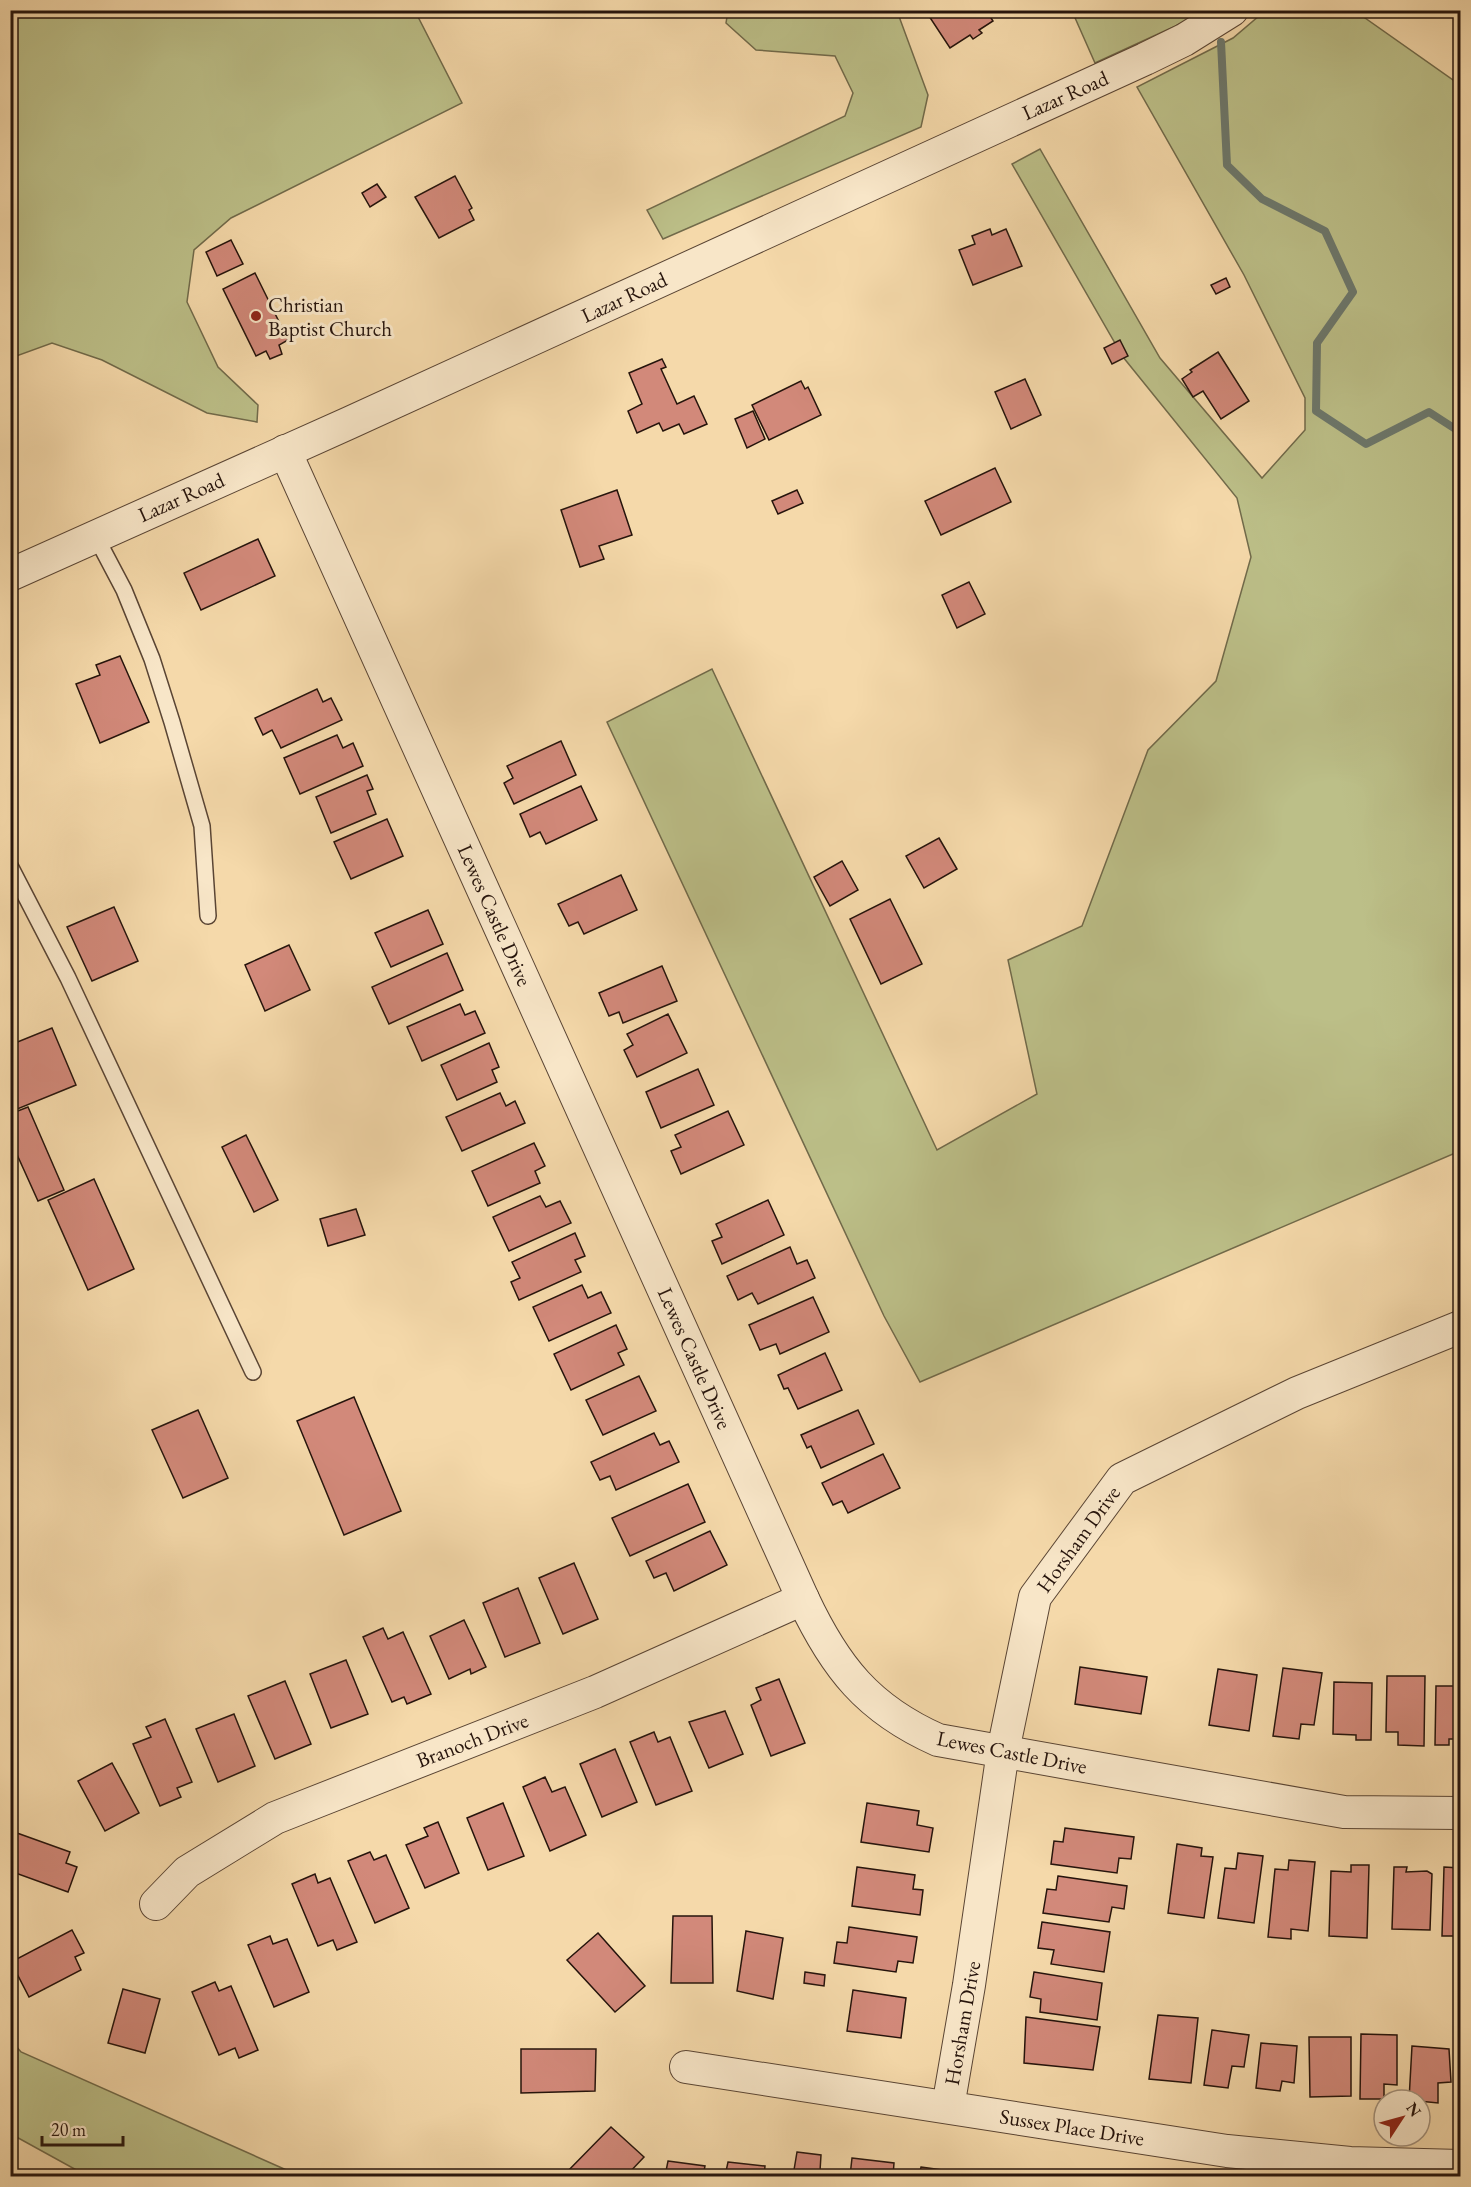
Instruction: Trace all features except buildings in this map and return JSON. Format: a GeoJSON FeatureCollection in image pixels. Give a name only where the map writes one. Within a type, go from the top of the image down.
{"type":"FeatureCollection","features":[{"type":"Feature","properties":{"kind":"street","name":"Lazar Road"},"geometry":{"type":"LineString","coordinates":[[10,575],[95,535],[285,452],[1145,59],[1184,40],[1232,10]]}},
{"type":"Feature","properties":{"kind":"street","name":"Lewes Castle Drive"},"geometry":{"type":"LineString","coordinates":[[285,452],[803,1599],[830,1652],[880,1708],[908,1727],[938,1740],[1344,1812],[1461,1813]]}},
{"type":"Feature","properties":{"kind":"street","name":"Horsham Drive"},"geometry":{"type":"LineString","coordinates":[[948,2107],[969,1985],[1003,1751],[1035,1597],[1122,1479],[1297,1393],[1461,1327]]}},
{"type":"Feature","properties":{"kind":"street","name":"Branoch Drive"},"geometry":{"type":"LineString","coordinates":[[156,1904],[187,1872],[275,1818],[596,1692],[803,1599]]}},
{"type":"Feature","properties":{"kind":"street","name":"Sussex Place Drive"},"geometry":{"type":"LineString","coordinates":[[686,2067],[1227,2151],[1350,2163],[1461,2166]]}},
{"type":"Feature","properties":{"kind":"lane"},"geometry":{"type":"LineString","coordinates":[[95,535],[124,590],[152,659],[175,733],[202,826],[208,916]]}},
{"type":"Feature","properties":{"kind":"lane"},"geometry":{"type":"LineString","coordinates":[[10,866],[68,978],[253,1372]]}},
{"type":"Feature","properties":{"kind":"green space"},"geometry":{"type":"Polygon","coordinates":[[[11,10],[415,11],[462,103],[231,218],[194,250],[187,302],[218,367],[258,405],[257,422],[207,413],[102,360],[52,343],[11,358],[11,10]]]}},
{"type":"Feature","properties":{"kind":"green space"},"geometry":{"type":"Polygon","coordinates":[[[1266,10],[1355,11],[1460,85],[1460,1151],[920,1382],[884,1316],[607,722],[712,669],[937,1150],[1037,1094],[1008,960],[1082,926],[1148,750],[1216,681],[1251,557],[1237,498],[1123,357],[1012,164],[1040,149],[1160,358],[1262,478],[1305,430],[1305,398],[1244,275],[1137,87],[1233,38],[1266,10]]]}},
{"type":"Feature","properties":{"kind":"green space"},"geometry":{"type":"Polygon","coordinates":[[[728,11],[897,11],[928,95],[921,127],[663,239],[647,210],[845,116],[853,93],[835,56],[756,50],[726,23],[728,11]]]}},
{"type":"Feature","properties":{"kind":"green space"},"geometry":{"type":"Polygon","coordinates":[[[1072,11],[1204,11],[1095,63],[1072,11]]]}},
{"type":"Feature","properties":{"kind":"green space"},"geometry":{"type":"Polygon","coordinates":[[[10,2039],[21,2052],[300,2176],[90,2176],[80,2172],[11,2134],[10,2039]]]}},
{"type":"Feature","properties":{"kind":"waterway"},"geometry":{"type":"LineString","coordinates":[[1221,42],[1227,165],[1262,199],[1325,231],[1353,292],[1317,343],[1316,411],[1366,444],[1429,412],[1460,432]]}},
{"type":"Feature","properties":{"kind":"place","name":"Christian Baptist Church"},"geometry":{"type":"Point","coordinates":[256,316]}}]}
